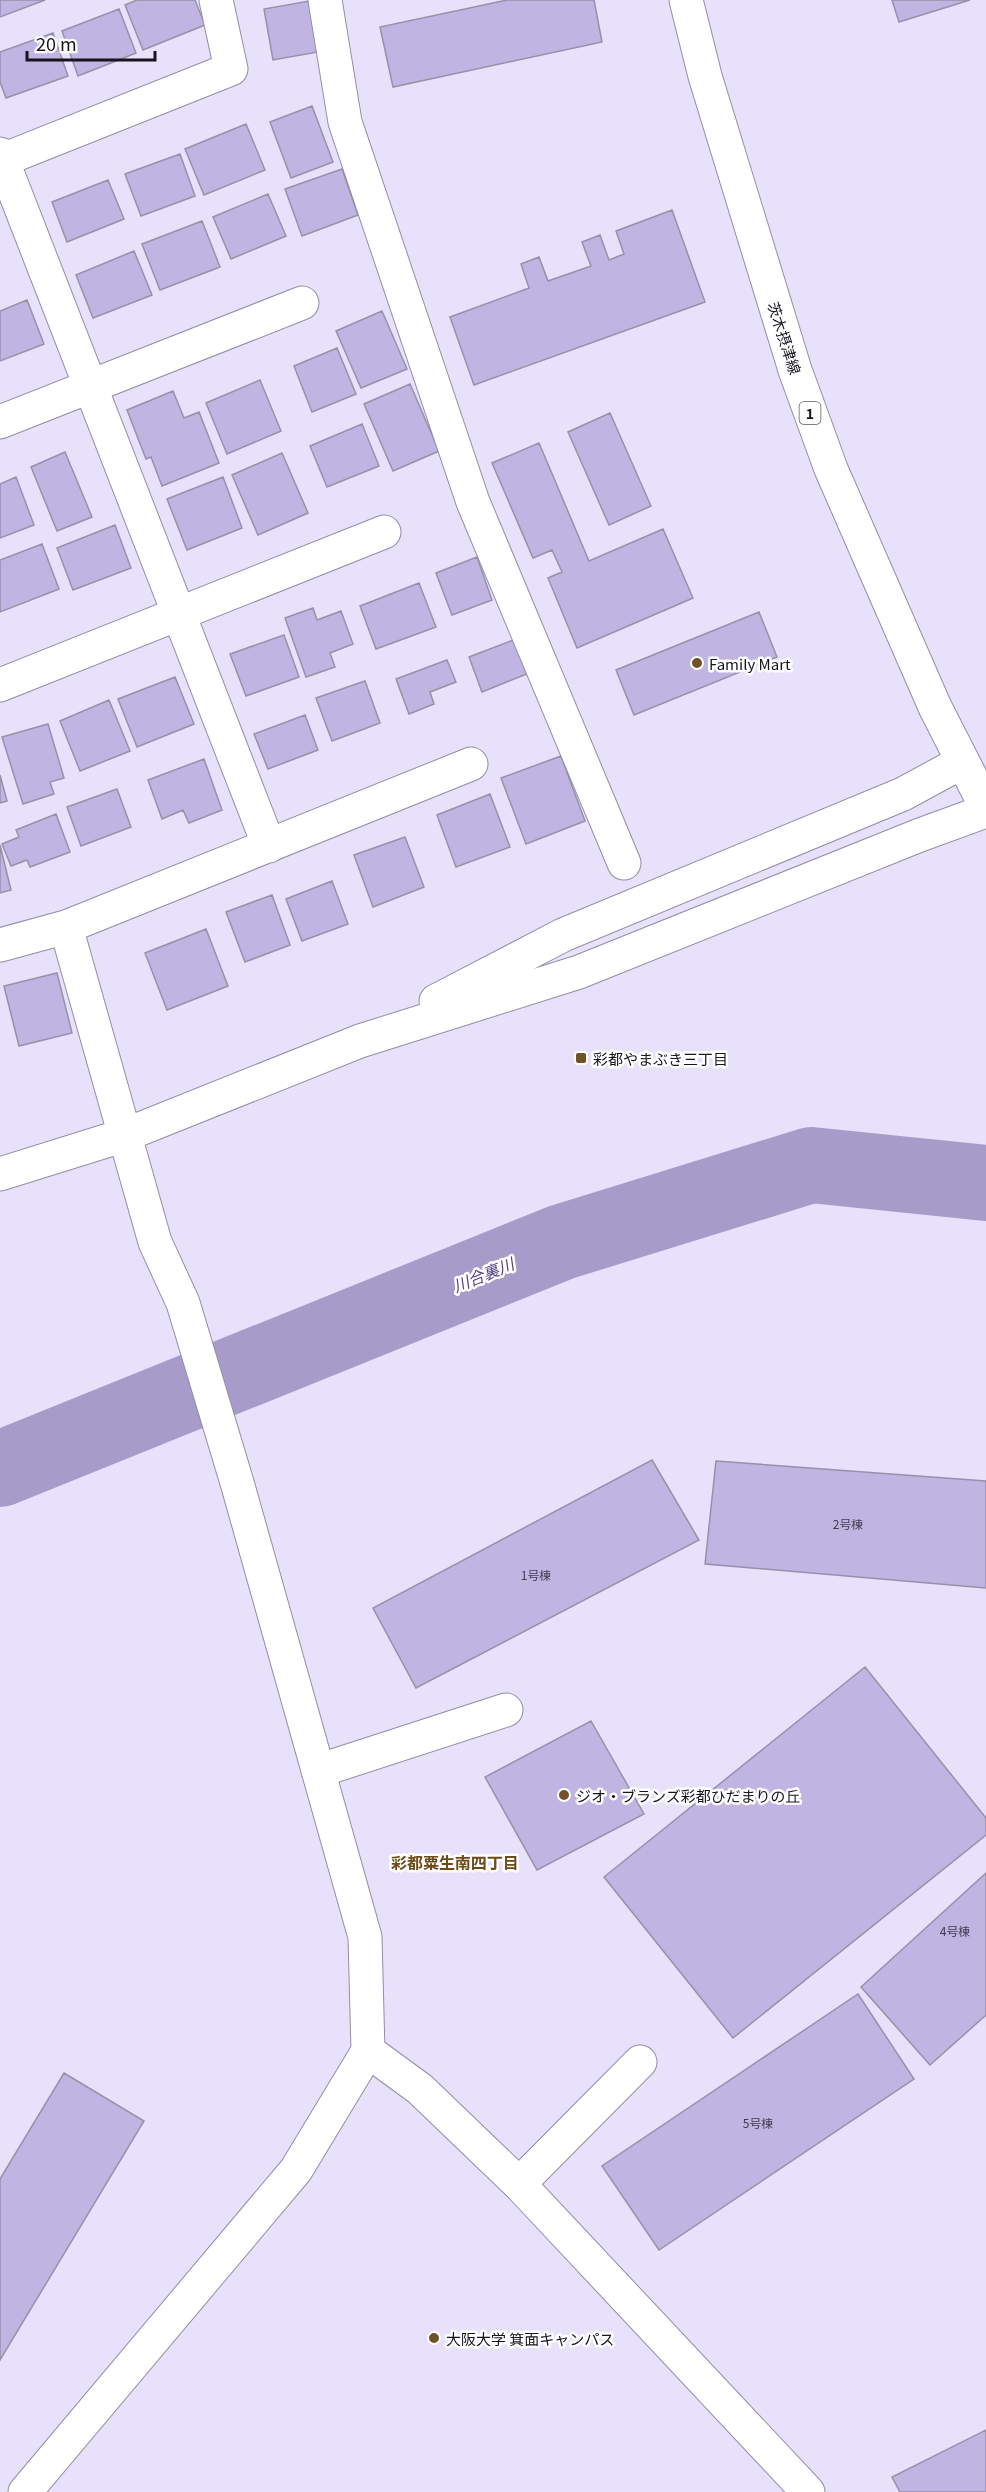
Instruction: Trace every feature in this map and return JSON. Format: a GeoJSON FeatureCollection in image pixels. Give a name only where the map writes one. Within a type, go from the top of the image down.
{"type":"FeatureCollection","features":[{"type":"Feature","properties":{"kind":"street"},"geometry":{"type":"LineString","coordinates":[[216,0],[231,69],[1,158],[269,846]]}},
{"type":"Feature","properties":{"kind":"street"},"geometry":{"type":"LineString","coordinates":[[325,0],[345,122],[473,502],[624,863]]}},
{"type":"Feature","properties":{"kind":"street","name":"茨木摂津線"},"geometry":{"type":"LineString","coordinates":[[686,0],[705,76],[795,370],[831,470],[935,707],[974,757],[986,809]]}},
{"type":"Feature","properties":{"kind":"street"},"geometry":{"type":"LineString","coordinates":[[0,422],[302,303]]}},
{"type":"Feature","properties":{"kind":"street"},"geometry":{"type":"LineString","coordinates":[[0,685],[384,532]]}},
{"type":"Feature","properties":{"kind":"street"},"geometry":{"type":"LineString","coordinates":[[360,1041],[563,935],[903,794],[974,757]]}},
{"type":"Feature","properties":{"kind":"street"},"geometry":{"type":"LineString","coordinates":[[0,945],[66,927],[471,764]]}},
{"type":"Feature","properties":{"kind":"street"},"geometry":{"type":"LineString","coordinates":[[0,1174],[124,1135],[360,1041],[579,972],[986,809]]}},
{"type":"Feature","properties":{"kind":"street"},"geometry":{"type":"LineString","coordinates":[[25,2492],[296,2170],[369,2051],[365,1937],[238,1486],[183,1303],[155,1242],[66,927]]}},
{"type":"Feature","properties":{"kind":"street"},"geometry":{"type":"LineString","coordinates":[[318,1771],[506,1710]]}},
{"type":"Feature","properties":{"kind":"street"},"geometry":{"type":"LineString","coordinates":[[369,2051],[420,2089],[519,2184],[807,2492]]}},
{"type":"Feature","properties":{"kind":"street"},"geometry":{"type":"LineString","coordinates":[[519,2184],[640,2062]]}},
{"type":"Feature","properties":{"kind":"building"},"geometry":{"type":"Polygon","coordinates":[[[0,0],[45,0],[0,17],[0,0]]]}},
{"type":"Feature","properties":{"kind":"building"},"geometry":{"type":"Polygon","coordinates":[[[137,0],[195,0],[205,25],[143,50],[125,5],[137,0]]]}},
{"type":"Feature","properties":{"kind":"building"},"geometry":{"type":"Polygon","coordinates":[[[507,0],[594,0],[602,42],[393,87],[380,27],[507,0]]]}},
{"type":"Feature","properties":{"kind":"building"},"geometry":{"type":"Polygon","coordinates":[[[892,0],[970,0],[899,22],[892,0]]]}},
{"type":"Feature","properties":{"kind":"building"},"geometry":{"type":"Polygon","coordinates":[[[309,1],[318,52],[273,60],[264,9],[309,1]]]}},
{"type":"Feature","properties":{"kind":"building"},"geometry":{"type":"Polygon","coordinates":[[[119,9],[136,53],[78,76],[62,31],[119,9]]]}},
{"type":"Feature","properties":{"kind":"building"},"geometry":{"type":"Polygon","coordinates":[[[53,33],[68,76],[6,98],[0,82],[0,52],[53,33]]]}},
{"type":"Feature","properties":{"kind":"building"},"geometry":{"type":"Polygon","coordinates":[[[312,106],[333,162],[291,178],[270,122],[312,106]]]}},
{"type":"Feature","properties":{"kind":"building"},"geometry":{"type":"Polygon","coordinates":[[[246,124],[265,170],[204,195],[185,149],[246,124]]]}},
{"type":"Feature","properties":{"kind":"building"},"geometry":{"type":"Polygon","coordinates":[[[180,154],[195,196],[141,216],[125,174],[180,154]]]}},
{"type":"Feature","properties":{"kind":"building"},"geometry":{"type":"Polygon","coordinates":[[[342,169],[358,215],[302,236],[285,189],[342,169]]]}},
{"type":"Feature","properties":{"kind":"building"},"geometry":{"type":"Polygon","coordinates":[[[108,180],[124,219],[67,242],[52,202],[108,180]]]}},
{"type":"Feature","properties":{"kind":"building"},"geometry":{"type":"Polygon","coordinates":[[[268,194],[286,236],[231,259],[213,217],[268,194]]]}},
{"type":"Feature","properties":{"kind":"building"},"geometry":{"type":"Polygon","coordinates":[[[672,210],[705,302],[474,385],[450,317],[529,288],[521,264],[539,257],[548,281],[591,266],[582,242],[600,235],[609,260],[624,254],[616,231],[672,210]]]}},
{"type":"Feature","properties":{"kind":"building"},"geometry":{"type":"Polygon","coordinates":[[[202,221],[220,267],[160,290],[142,244],[202,221]]]}},
{"type":"Feature","properties":{"kind":"building"},"geometry":{"type":"Polygon","coordinates":[[[134,251],[152,295],[93,318],[76,275],[134,251]]]}},
{"type":"Feature","properties":{"kind":"building"},"geometry":{"type":"Polygon","coordinates":[[[27,300],[44,344],[0,361],[0,311],[27,300]]]}},
{"type":"Feature","properties":{"kind":"building"},"geometry":{"type":"Polygon","coordinates":[[[382,311],[407,369],[361,388],[336,331],[382,311]]]}},
{"type":"Feature","properties":{"kind":"building"},"geometry":{"type":"Polygon","coordinates":[[[337,348],[356,394],[312,412],[294,366],[337,348]]]}},
{"type":"Feature","properties":{"kind":"building"},"geometry":{"type":"Polygon","coordinates":[[[260,380],[281,431],[227,454],[206,403],[260,380]]]}},
{"type":"Feature","properties":{"kind":"building"},"geometry":{"type":"Polygon","coordinates":[[[410,384],[439,451],[393,471],[364,404],[410,384]]]}},
{"type":"Feature","properties":{"kind":"building"},"geometry":{"type":"Polygon","coordinates":[[[173,391],[184,418],[199,412],[219,463],[162,486],[151,457],[146,459],[127,410],[173,391]]]}},
{"type":"Feature","properties":{"kind":"building"},"geometry":{"type":"Polygon","coordinates":[[[610,413],[651,506],[609,525],[568,432],[610,413]]]}},
{"type":"Feature","properties":{"kind":"building"},"geometry":{"type":"Polygon","coordinates":[[[362,424],[379,466],[327,487],[310,446],[362,424]]]}},
{"type":"Feature","properties":{"kind":"building"},"geometry":{"type":"Polygon","coordinates":[[[539,443],[589,561],[663,529],[693,598],[577,648],[548,578],[562,572],[552,550],[533,558],[492,463],[539,443]]]}},
{"type":"Feature","properties":{"kind":"building"},"geometry":{"type":"Polygon","coordinates":[[[65,452],[92,517],[57,531],[31,467],[65,452]]]}},
{"type":"Feature","properties":{"kind":"building"},"geometry":{"type":"Polygon","coordinates":[[[282,453],[308,513],[258,535],[232,475],[282,453]]]}},
{"type":"Feature","properties":{"kind":"building"},"geometry":{"type":"Polygon","coordinates":[[[16,477],[34,525],[0,538],[0,484],[16,477]]]}},
{"type":"Feature","properties":{"kind":"building"},"geometry":{"type":"Polygon","coordinates":[[[223,477],[242,528],[187,550],[167,499],[223,477]]]}},
{"type":"Feature","properties":{"kind":"building"},"geometry":{"type":"Polygon","coordinates":[[[115,525],[131,568],[73,590],[57,548],[115,525]]]}},
{"type":"Feature","properties":{"kind":"building"},"geometry":{"type":"Polygon","coordinates":[[[42,544],[59,589],[0,612],[0,560],[42,544]]]}},
{"type":"Feature","properties":{"kind":"building"},"geometry":{"type":"Polygon","coordinates":[[[477,557],[492,600],[452,615],[436,573],[477,557]]]}},
{"type":"Feature","properties":{"kind":"building"},"geometry":{"type":"Polygon","coordinates":[[[419,583],[436,627],[376,649],[360,606],[419,583]]]}},
{"type":"Feature","properties":{"kind":"building"},"geometry":{"type":"Polygon","coordinates":[[[313,608],[317,620],[341,611],[353,644],[330,653],[335,667],[306,677],[285,618],[313,608]]]}},
{"type":"Feature","properties":{"kind":"building","name":"Family Mart"},"geometry":{"type":"Polygon","coordinates":[[[759,612],[777,657],[634,715],[616,670],[759,612]]]}},
{"type":"Feature","properties":{"kind":"building"},"geometry":{"type":"Polygon","coordinates":[[[284,635],[299,677],[246,696],[230,654],[284,635]]]}},
{"type":"Feature","properties":{"kind":"building"},"geometry":{"type":"Polygon","coordinates":[[[516,639],[529,673],[482,692],[469,657],[516,639]]]}},
{"type":"Feature","properties":{"kind":"building"},"geometry":{"type":"Polygon","coordinates":[[[447,660],[456,682],[430,692],[434,704],[409,714],[396,679],[447,660]]]}},
{"type":"Feature","properties":{"kind":"building"},"geometry":{"type":"Polygon","coordinates":[[[175,677],[194,724],[137,747],[118,699],[175,677]]]}},
{"type":"Feature","properties":{"kind":"building"},"geometry":{"type":"Polygon","coordinates":[[[365,681],[380,723],[332,741],[316,698],[365,681]]]}},
{"type":"Feature","properties":{"kind":"building"},"geometry":{"type":"Polygon","coordinates":[[[109,700],[130,751],[80,771],[60,721],[109,700]]]}},
{"type":"Feature","properties":{"kind":"building"},"geometry":{"type":"Polygon","coordinates":[[[305,715],[318,750],[268,769],[254,734],[305,715]]]}},
{"type":"Feature","properties":{"kind":"building"},"geometry":{"type":"Polygon","coordinates":[[[48,724],[64,778],[50,782],[54,794],[23,804],[2,737],[48,724]]]}},
{"type":"Feature","properties":{"kind":"building"},"geometry":{"type":"Polygon","coordinates":[[[561,756],[585,821],[526,844],[501,778],[561,756]]]}},
{"type":"Feature","properties":{"kind":"building"},"geometry":{"type":"Polygon","coordinates":[[[204,759],[222,810],[189,823],[183,810],[162,819],[148,780],[204,759]]]}},
{"type":"Feature","properties":{"kind":"building"},"geometry":{"type":"Polygon","coordinates":[[[0,775],[7,801],[0,803],[0,775]]]}},
{"type":"Feature","properties":{"kind":"building"},"geometry":{"type":"Polygon","coordinates":[[[117,789],[131,827],[81,846],[67,807],[117,789]]]}},
{"type":"Feature","properties":{"kind":"building"},"geometry":{"type":"Polygon","coordinates":[[[490,794],[510,847],[456,867],[437,815],[490,794]]]}},
{"type":"Feature","properties":{"kind":"building"},"geometry":{"type":"Polygon","coordinates":[[[56,814],[70,852],[30,867],[27,860],[11,866],[2,844],[19,837],[16,830],[56,814]]]}},
{"type":"Feature","properties":{"kind":"building"},"geometry":{"type":"Polygon","coordinates":[[[405,837],[424,887],[373,907],[354,855],[405,837]]]}},
{"type":"Feature","properties":{"kind":"building"},"geometry":{"type":"Polygon","coordinates":[[[0,845],[11,890],[0,893],[0,845]]]}},
{"type":"Feature","properties":{"kind":"building"},"geometry":{"type":"Polygon","coordinates":[[[332,881],[348,924],[302,941],[286,899],[332,881]]]}},
{"type":"Feature","properties":{"kind":"building"},"geometry":{"type":"Polygon","coordinates":[[[272,895],[290,945],[245,962],[226,912],[272,895]]]}},
{"type":"Feature","properties":{"kind":"building"},"geometry":{"type":"Polygon","coordinates":[[[206,929],[228,986],[167,1010],[145,953],[206,929]]]}},
{"type":"Feature","properties":{"kind":"building"},"geometry":{"type":"Polygon","coordinates":[[[57,973],[72,1033],[19,1046],[4,986],[57,973]]]}},
{"type":"Feature","properties":{"kind":"building"},"geometry":{"type":"Polygon","coordinates":[[[652,1460],[699,1540],[416,1688],[373,1608],[652,1460]]]}},
{"type":"Feature","properties":{"kind":"building"},"geometry":{"type":"Polygon","coordinates":[[[716,1461],[986,1481],[986,1588],[705,1564],[716,1461]]]}},
{"type":"Feature","properties":{"kind":"building"},"geometry":{"type":"Polygon","coordinates":[[[865,1667],[986,1818],[986,1835],[733,2038],[604,1877],[865,1667]]]}},
{"type":"Feature","properties":{"kind":"building","name":"ジオ・ブランズ彩都ひだまりの丘"},"geometry":{"type":"Polygon","coordinates":[[[591,1721],[644,1814],[537,1870],[485,1777],[591,1721]]]}},
{"type":"Feature","properties":{"kind":"building"},"geometry":{"type":"Polygon","coordinates":[[[986,1873],[986,2015],[930,2065],[861,1987],[986,1873]]]}},
{"type":"Feature","properties":{"kind":"building"},"geometry":{"type":"Polygon","coordinates":[[[858,1994],[914,2079],[659,2250],[602,2166],[858,1994]]]}},
{"type":"Feature","properties":{"kind":"building"},"geometry":{"type":"Polygon","coordinates":[[[64,2073],[144,2121],[0,2360],[0,2179],[64,2073]]]}},
{"type":"Feature","properties":{"kind":"building"},"geometry":{"type":"Polygon","coordinates":[[[986,2430],[986,2492],[900,2492],[892,2477],[986,2430]]]}},
{"type":"Feature","properties":{"kind":"waterway","name":"川合裏川"},"geometry":{"type":"LineString","coordinates":[[0,1469],[562,1242],[811,1165],[986,1183]]}},
{"type":"Feature","properties":{"kind":"place","name":"Family Mart"},"geometry":{"type":"Point","coordinates":[697,663]}},
{"type":"Feature","properties":{"kind":"place","name":"彩都やまぶき三丁目"},"geometry":{"type":"Point","coordinates":[581,1058]}},
{"type":"Feature","properties":{"kind":"place","name":"ジオ・ブランズ彩都ひだまりの丘"},"geometry":{"type":"Point","coordinates":[564,1795]}},
{"type":"Feature","properties":{"kind":"place","name":"大阪大学 箕面キャンパス"},"geometry":{"type":"Point","coordinates":[434,2338]}},
{"type":"Feature","properties":{"kind":"district","name":"彩都粟生南四丁目"},"geometry":{"type":"Point","coordinates":[455,1862]}}]}
